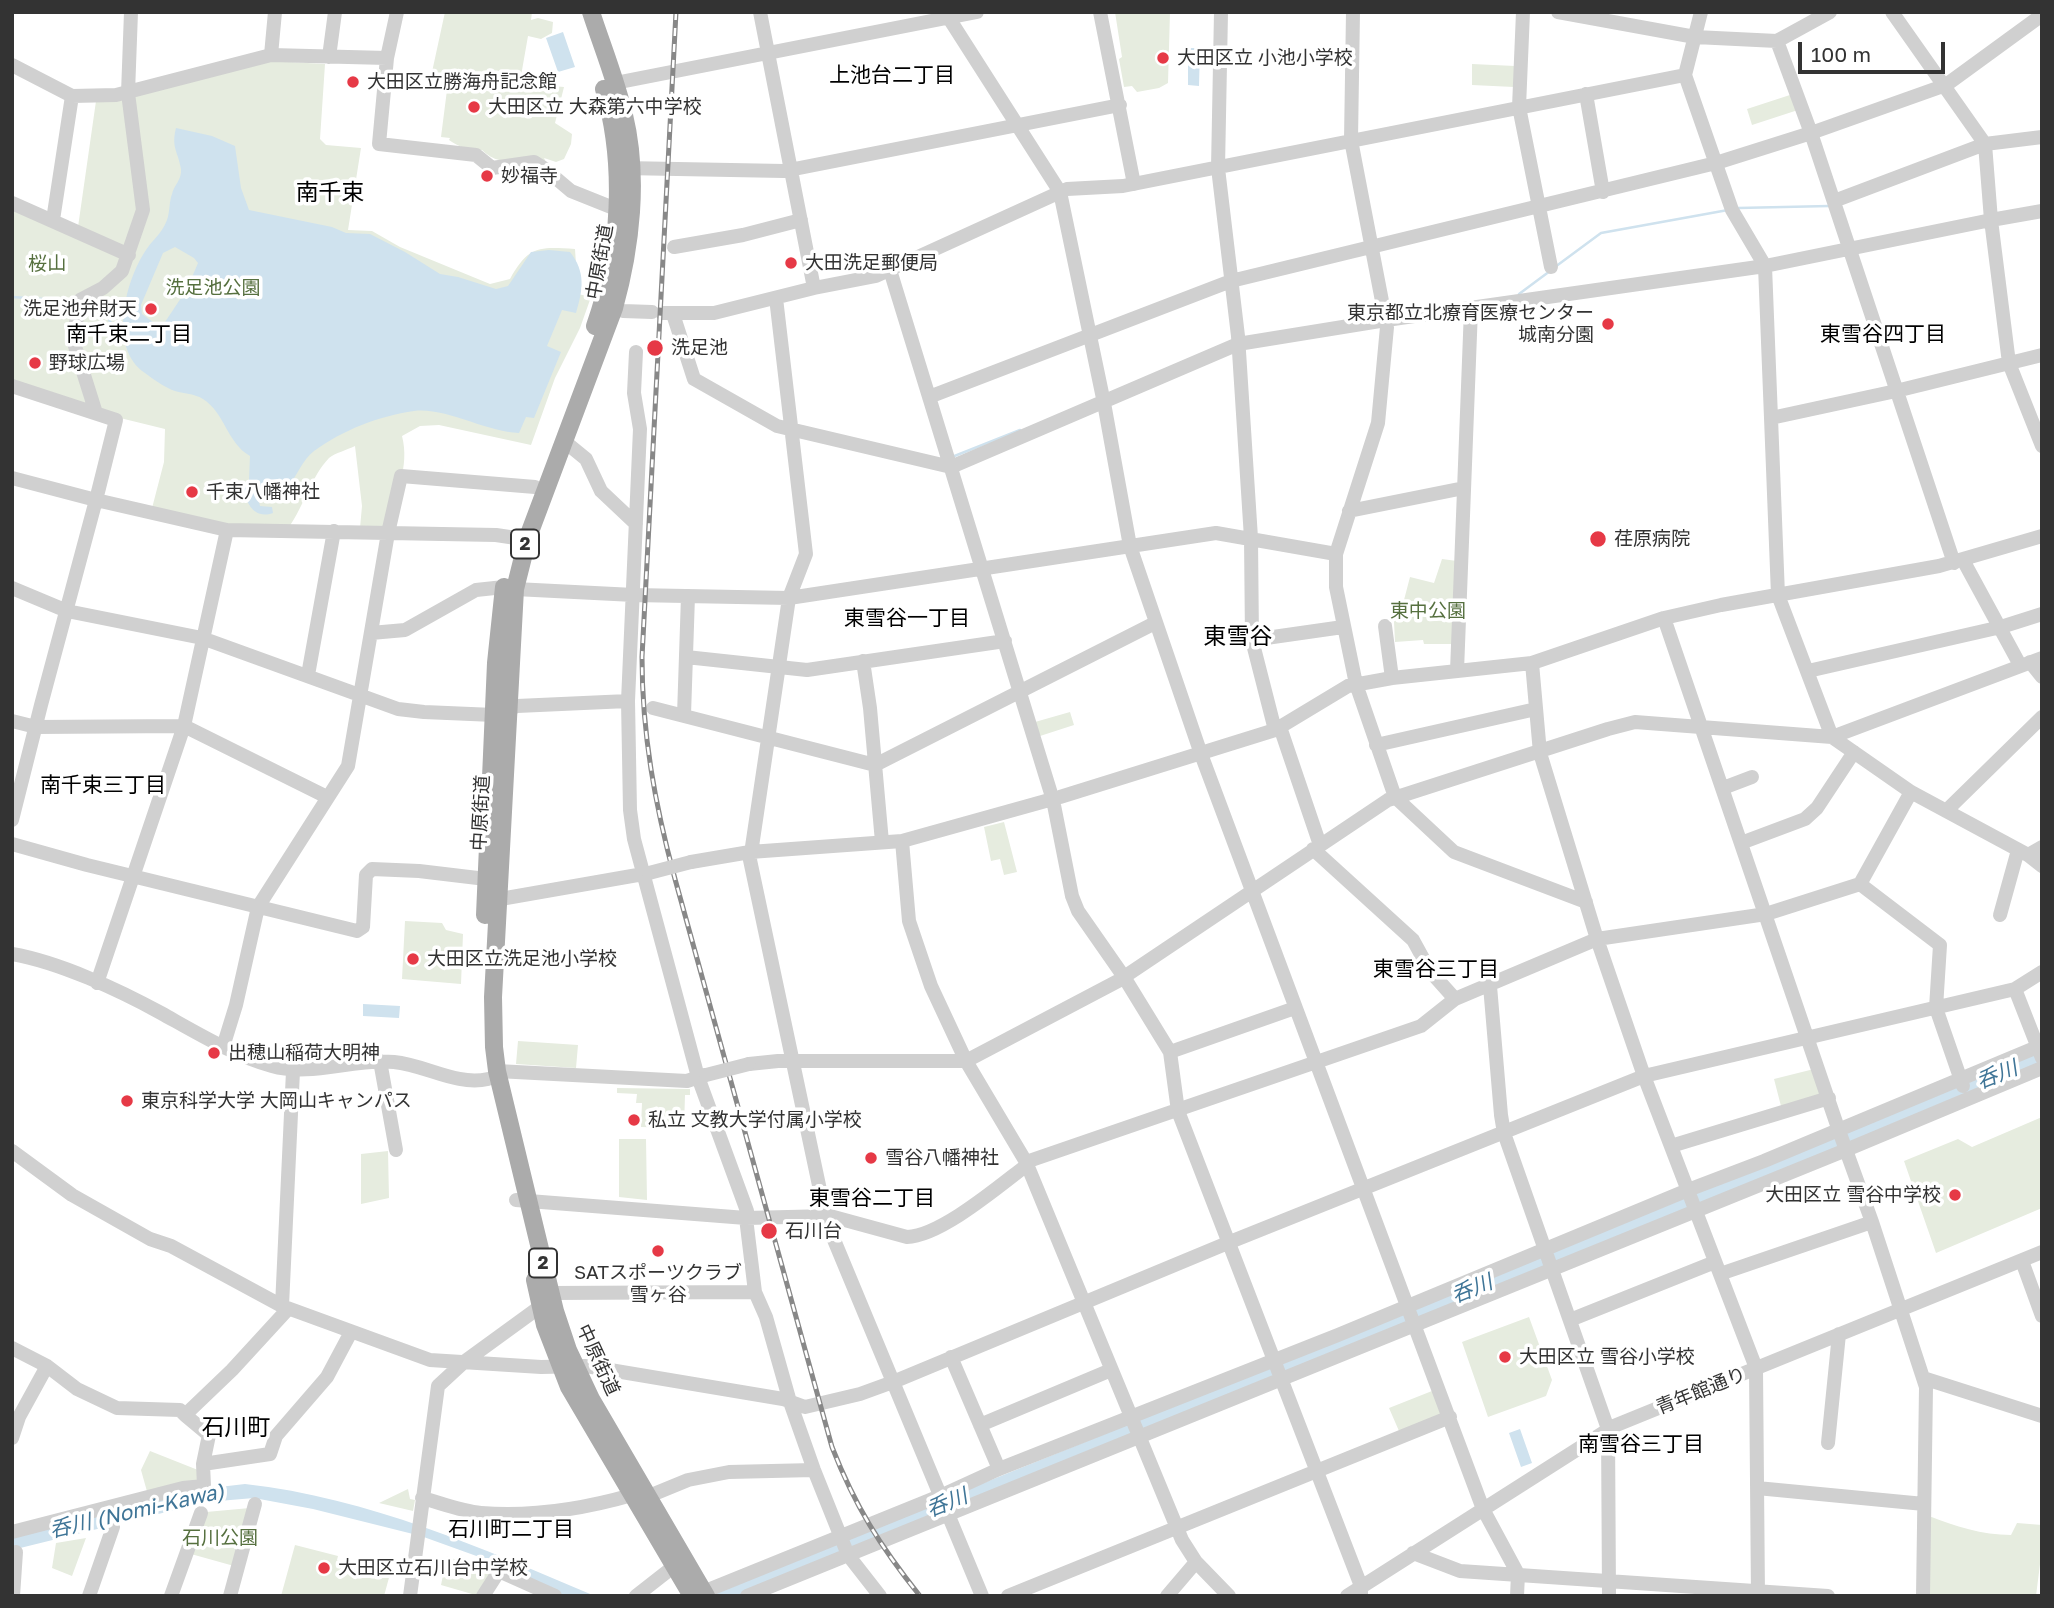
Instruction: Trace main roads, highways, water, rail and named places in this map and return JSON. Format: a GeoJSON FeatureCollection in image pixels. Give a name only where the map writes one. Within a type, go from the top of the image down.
{"type":"FeatureCollection","features":[{"type":"Feature","properties":{"kind":"main road","name":"中原街道"},"geometry":{"type":"LineString","coordinates":[[579,12],[607,99],[631,206],[626,248],[608,306],[564,441],[510,588],[498,634],[500,713],[491,901],[494,1047],[492,1075],[546,1300],[560,1328],[567,1365],[591,1399],[640,1495],[699,1594]]}},
{"type":"Feature","properties":{"kind":"main road","name":"中原街道"},"geometry":{"type":"LineString","coordinates":[[510,588],[516,538],[608,306],[616,209],[624,168],[625,117],[591,12]]}},
{"type":"Feature","properties":{"kind":"main road","name":"中原街道"},"geometry":{"type":"LineString","coordinates":[[491,901],[486,878],[500,713]]}},
{"type":"Feature","properties":{"kind":"water"},"geometry":{"type":"Polygon","coordinates":[[[563,32],[575,67],[558,72],[546,38],[563,32]]]}},
{"type":"Feature","properties":{"kind":"water"},"geometry":{"type":"Polygon","coordinates":[[[1188,48],[1200,48],[1199,86],[1188,85],[1188,48]]]}},
{"type":"Feature","properties":{"kind":"water"},"geometry":{"type":"Polygon","coordinates":[[[176,128],[212,136],[235,146],[241,188],[249,210],[332,227],[346,233],[370,234],[440,274],[496,289],[508,286],[531,252],[570,252],[581,274],[580,297],[576,313],[562,310],[547,346],[561,352],[534,418],[526,417],[519,433],[426,411],[401,413],[375,420],[349,430],[314,451],[282,491],[258,497],[260,506],[272,507],[273,513],[260,514],[251,508],[243,485],[249,480],[250,456],[236,444],[216,412],[199,397],[172,390],[151,378],[134,362],[127,348],[124,314],[132,279],[138,263],[165,225],[170,200],[180,176],[176,128]],[[175,247],[163,253],[141,305],[142,314],[157,325],[165,322],[187,289],[198,263],[175,247]]]}},
{"type":"Feature","properties":{"kind":"water"},"geometry":{"type":"Polygon","coordinates":[[[363,1004],[400,1006],[399,1018],[363,1016],[363,1004]]]}},
{"type":"Feature","properties":{"kind":"water","name":"呑川"},"geometry":{"type":"Polygon","coordinates":[[[2042,1050],[2042,1064],[741,1596],[704,1596],[1127,1425],[2042,1050]]]}},
{"type":"Feature","properties":{"kind":"water"},"geometry":{"type":"Polygon","coordinates":[[[1520,1429],[1532,1463],[1521,1467],[1509,1433],[1520,1429]]]}},
{"type":"Feature","properties":{"kind":"water","name":"呑川 (Nomi-Kawa)"},"geometry":{"type":"Polygon","coordinates":[[[245,1484],[291,1491],[381,1513],[467,1543],[595,1596],[564,1596],[482,1558],[421,1536],[313,1509],[254,1498],[207,1502],[12,1550],[12,1536],[185,1491],[245,1484]]]}},
{"type":"Feature","properties":{"kind":"waterway"},"geometry":{"type":"LineString","coordinates":[[1738,208],[1829,206]]}},
{"type":"Feature","properties":{"kind":"waterway"},"geometry":{"type":"LineString","coordinates":[[1555,267],[1601,233],[1728,210]]}},
{"type":"Feature","properties":{"kind":"waterway"},"geometry":{"type":"LineString","coordinates":[[1519,294],[1550,271]]}},
{"type":"Feature","properties":{"kind":"waterway"},"geometry":{"type":"LineString","coordinates":[[12,297],[75,301]]}},
{"type":"Feature","properties":{"kind":"waterway"},"geometry":{"type":"LineString","coordinates":[[85,303],[104,311],[118,335],[124,337]]}},
{"type":"Feature","properties":{"kind":"waterway"},"geometry":{"type":"LineString","coordinates":[[952,457],[1020,430]]}},
{"type":"Feature","properties":{"kind":"railway"},"geometry":{"type":"LineString","coordinates":[[676,12],[642,657],[644,714],[651,769],[675,879],[832,1447],[870,1525],[920,1596]]}},
{"type":"Feature","properties":{"kind":"place","name":"大田区立 小池小学校"},"geometry":{"type":"Point","coordinates":[1163,58]}},
{"type":"Feature","properties":{"kind":"place","name":"大田区立勝海舟記念館"},"geometry":{"type":"Point","coordinates":[353,82]}},
{"type":"Feature","properties":{"kind":"place","name":"大田区立 大森第六中学校"},"geometry":{"type":"Point","coordinates":[474,107]}},
{"type":"Feature","properties":{"kind":"place","name":"妙福寺"},"geometry":{"type":"Point","coordinates":[487,176]}},
{"type":"Feature","properties":{"kind":"place","name":"大田洗足郵便局"},"geometry":{"type":"Point","coordinates":[791,263]}},
{"type":"Feature","properties":{"kind":"place","name":"洗足池弁財天"},"geometry":{"type":"Point","coordinates":[151,309]}},
{"type":"Feature","properties":{"kind":"place","name":"東京都立北療育医療センター 城南分園"},"geometry":{"type":"Point","coordinates":[1608,324]}},
{"type":"Feature","properties":{"kind":"place","name":"洗足池"},"geometry":{"type":"Point","coordinates":[655,348]}},
{"type":"Feature","properties":{"kind":"place","name":"野球広場"},"geometry":{"type":"Point","coordinates":[35,363]}},
{"type":"Feature","properties":{"kind":"place","name":"千束八幡神社"},"geometry":{"type":"Point","coordinates":[192,492]}},
{"type":"Feature","properties":{"kind":"place","name":"荏原病院"},"geometry":{"type":"Point","coordinates":[1598,539]}},
{"type":"Feature","properties":{"kind":"place","name":"大田区立洗足池小学校"},"geometry":{"type":"Point","coordinates":[413,959]}},
{"type":"Feature","properties":{"kind":"place","name":"出穂山稲荷大明神"},"geometry":{"type":"Point","coordinates":[214,1053]}},
{"type":"Feature","properties":{"kind":"place","name":"東京科学大学 大岡山キャンパス"},"geometry":{"type":"Point","coordinates":[127,1101]}},
{"type":"Feature","properties":{"kind":"place","name":"私立 文教大学付属小学校"},"geometry":{"type":"Point","coordinates":[634,1120]}},
{"type":"Feature","properties":{"kind":"place","name":"雪谷八幡神社"},"geometry":{"type":"Point","coordinates":[871,1158]}},
{"type":"Feature","properties":{"kind":"place","name":"大田区立 雪谷中学校"},"geometry":{"type":"Point","coordinates":[1955,1195]}},
{"type":"Feature","properties":{"kind":"place","name":"石川台"},"geometry":{"type":"Point","coordinates":[769,1231]}},
{"type":"Feature","properties":{"kind":"place","name":"SATスポーツクラブ 雪ヶ谷"},"geometry":{"type":"Point","coordinates":[658,1251]}},
{"type":"Feature","properties":{"kind":"place","name":"大田区立 雪谷小学校"},"geometry":{"type":"Point","coordinates":[1505,1357]}},
{"type":"Feature","properties":{"kind":"place","name":"大田区立石川台中学校"},"geometry":{"type":"Point","coordinates":[324,1568]}},
{"type":"Feature","properties":{"kind":"district","name":"上池台二丁目"},"geometry":{"type":"Point","coordinates":[892,75]}},
{"type":"Feature","properties":{"kind":"district","name":"南千束"},"geometry":{"type":"Point","coordinates":[330,193]}},
{"type":"Feature","properties":{"kind":"district","name":"南千束二丁目"},"geometry":{"type":"Point","coordinates":[129,334]}},
{"type":"Feature","properties":{"kind":"district","name":"東雪谷四丁目"},"geometry":{"type":"Point","coordinates":[1883,334]}},
{"type":"Feature","properties":{"kind":"district","name":"東雪谷一丁目"},"geometry":{"type":"Point","coordinates":[907,618]}},
{"type":"Feature","properties":{"kind":"district","name":"東雪谷"},"geometry":{"type":"Point","coordinates":[1238,637]}},
{"type":"Feature","properties":{"kind":"district","name":"南千束三丁目"},"geometry":{"type":"Point","coordinates":[103,785]}},
{"type":"Feature","properties":{"kind":"district","name":"東雪谷三丁目"},"geometry":{"type":"Point","coordinates":[1436,969]}},
{"type":"Feature","properties":{"kind":"district","name":"東雪谷二丁目"},"geometry":{"type":"Point","coordinates":[872,1198]}},
{"type":"Feature","properties":{"kind":"district","name":"石川町"},"geometry":{"type":"Point","coordinates":[236,1428]}},
{"type":"Feature","properties":{"kind":"district","name":"南雪谷三丁目"},"geometry":{"type":"Point","coordinates":[1641,1444]}},
{"type":"Feature","properties":{"kind":"district","name":"石川町二丁目"},"geometry":{"type":"Point","coordinates":[511,1529]}},
{"type":"Feature","properties":{"kind":"park label","name":"桜山"},"geometry":{"type":"Point","coordinates":[47,264]}},
{"type":"Feature","properties":{"kind":"park label","name":"洗足池公園"},"geometry":{"type":"Point","coordinates":[213,288]}},
{"type":"Feature","properties":{"kind":"park label","name":"東中公園"},"geometry":{"type":"Point","coordinates":[1428,611]}},
{"type":"Feature","properties":{"kind":"park label","name":"石川公園"},"geometry":{"type":"Point","coordinates":[220,1538]}}]}
